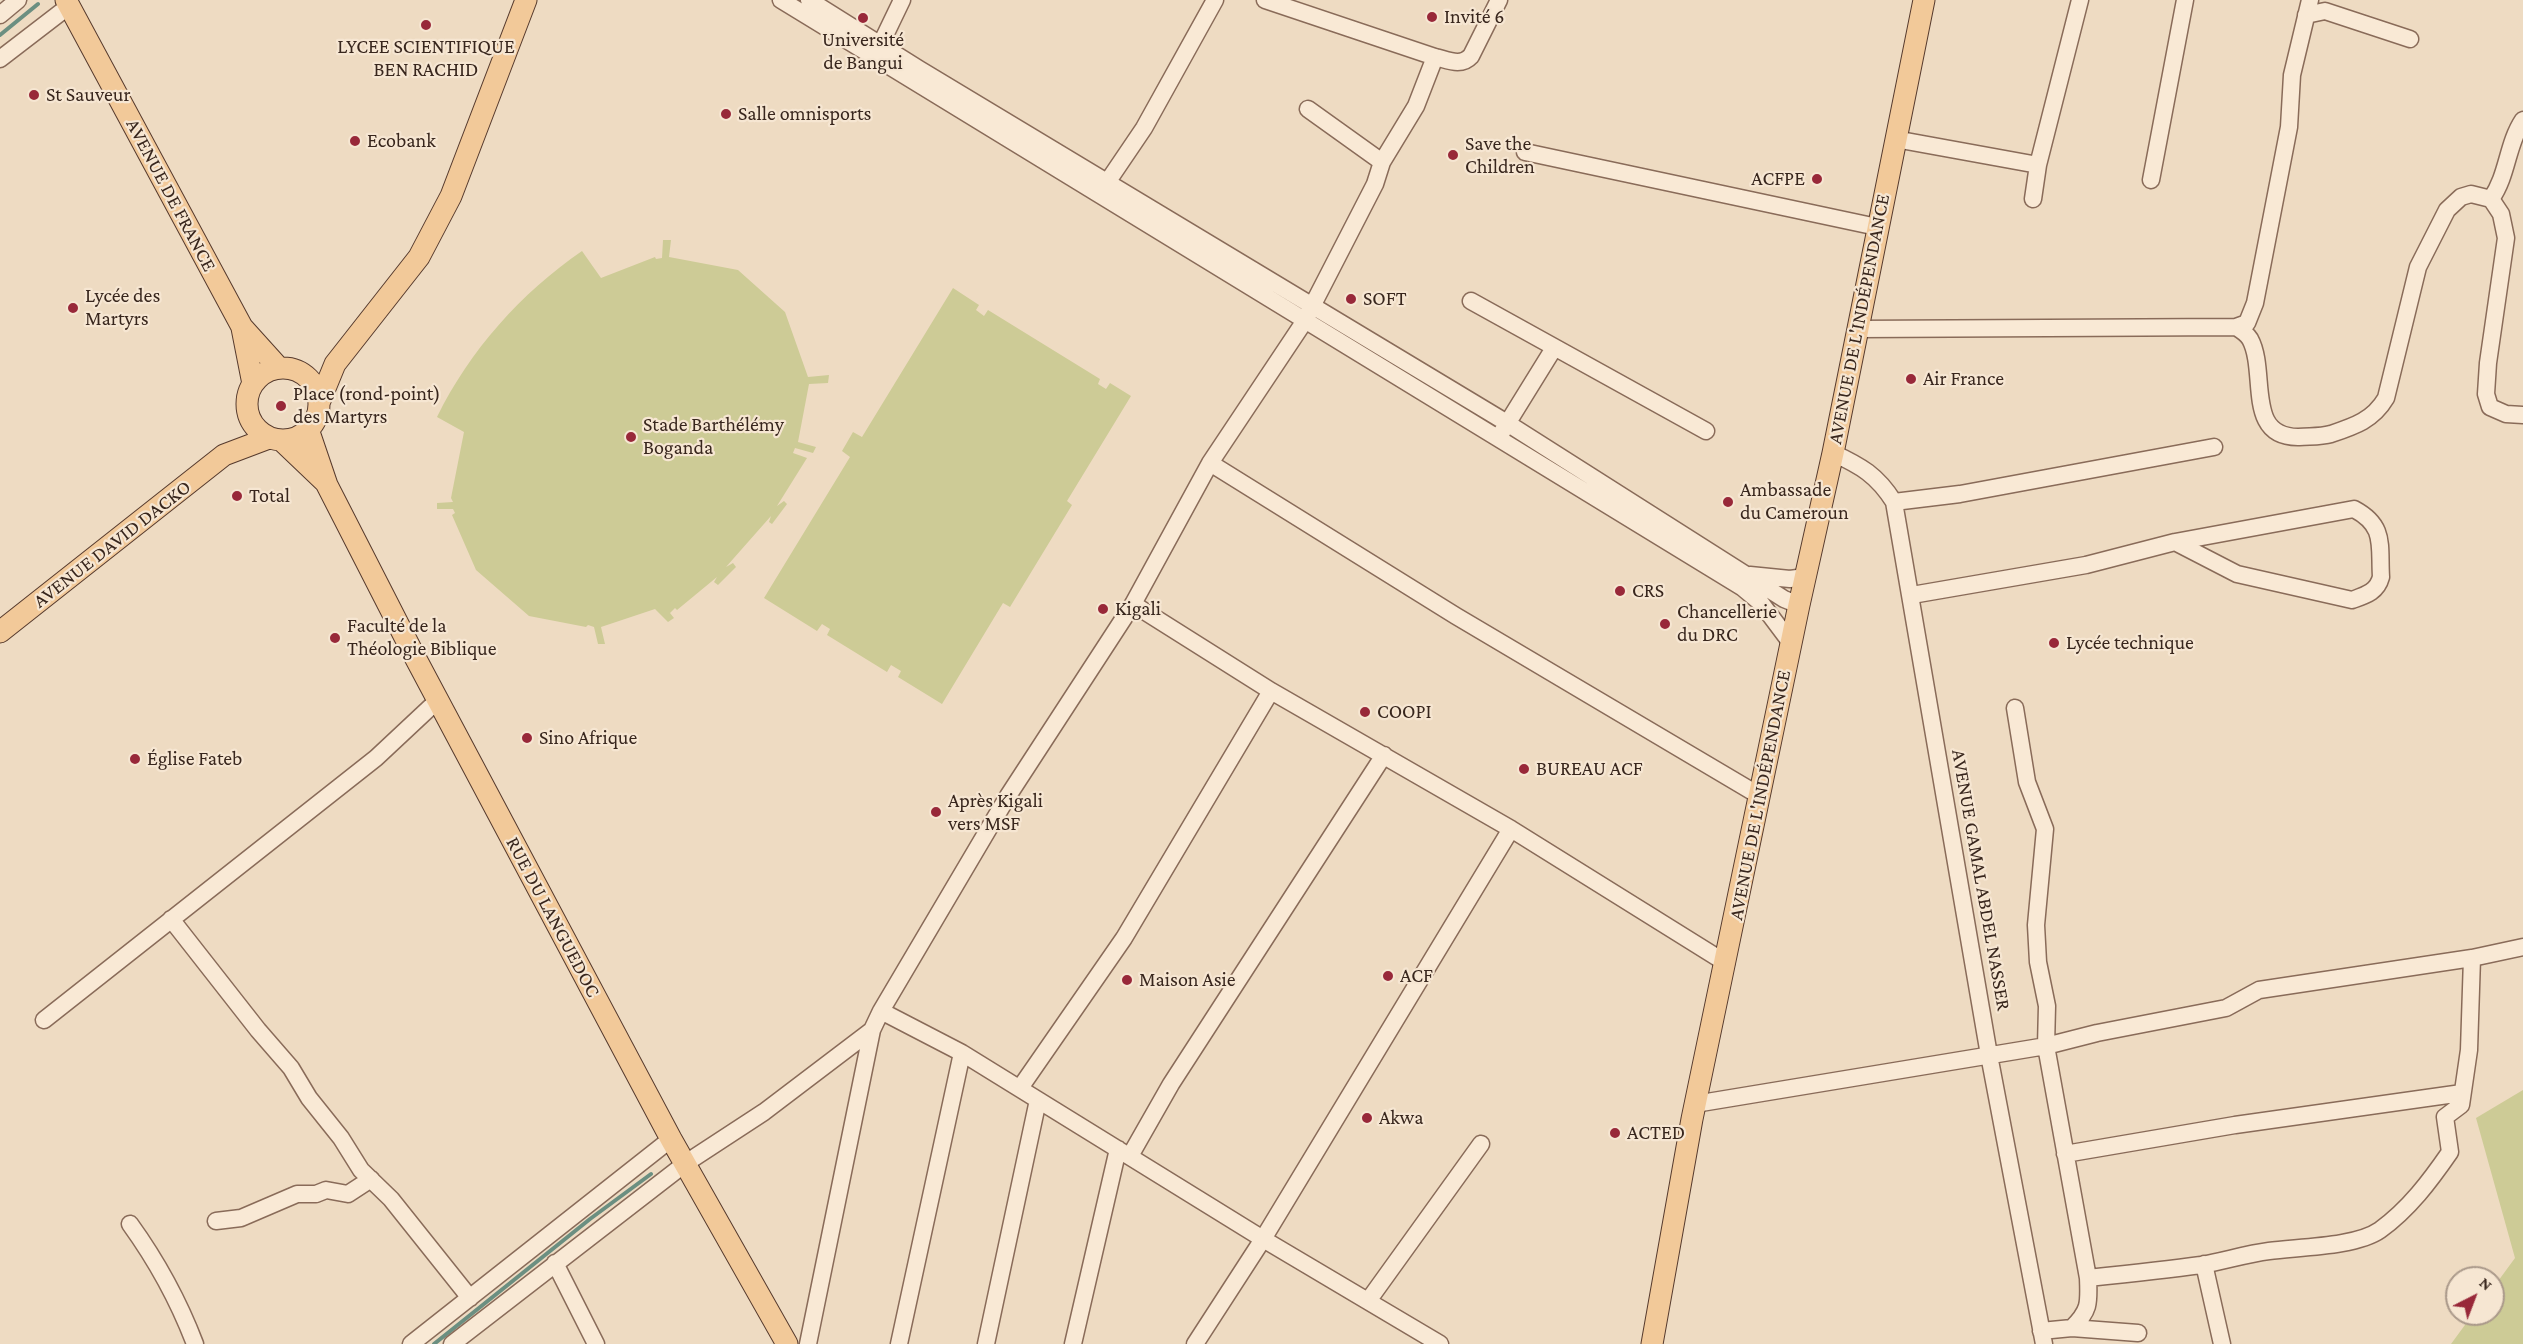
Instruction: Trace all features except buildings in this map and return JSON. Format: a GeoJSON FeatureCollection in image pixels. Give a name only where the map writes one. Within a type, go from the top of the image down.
{"type":"FeatureCollection","features":[{"type":"Feature","properties":{"kind":"main road"},"geometry":{"type":"LineString","coordinates":[[319,403],[316,391],[300,374],[279,368],[264,373],[253,384],[248,397],[248,412],[255,427],[275,439],[293,438],[308,429],[316,418],[319,403],[335,364],[419,257],[451,196],[526,0]]}},
{"type":"Feature","properties":{"kind":"main road","name":"AVENUE DE L'INDÉPENDANCE"},"geometry":{"type":"LineString","coordinates":[[1652,1344],[1695,1104],[1833,453],[1924,0]]}},
{"type":"Feature","properties":{"kind":"main road","name":"AVENUE DE FRANCE"},"geometry":{"type":"LineString","coordinates":[[67,3],[242,327],[279,368]]}},
{"type":"Feature","properties":{"kind":"main road","name":"AVENUE DE FRANCE"},"geometry":{"type":"LineString","coordinates":[[242,327],[253,384]]}},
{"type":"Feature","properties":{"kind":"main road"},"geometry":{"type":"LineString","coordinates":[[300,374],[335,364]]}},
{"type":"Feature","properties":{"kind":"main road","name":"AVENUE DAVID DACKO"},"geometry":{"type":"LineString","coordinates":[[0,632],[224,455],[239,432],[248,412]]}},
{"type":"Feature","properties":{"kind":"main road","name":"RUE DU LANGUEDOC"},"geometry":{"type":"LineString","coordinates":[[308,429],[327,485],[438,700],[671,1139],[787,1344]]}},
{"type":"Feature","properties":{"kind":"main road","name":"AVENUE DAVID DACKO"},"geometry":{"type":"LineString","coordinates":[[224,455],[275,439]]}},
{"type":"Feature","properties":{"kind":"main road","name":"RUE DU LANGUEDOC"},"geometry":{"type":"LineString","coordinates":[[275,439],[327,485]]}},
{"type":"Feature","properties":{"kind":"street"},"geometry":{"type":"LineString","coordinates":[[0,15],[18,0]]}},
{"type":"Feature","properties":{"kind":"street"},"geometry":{"type":"LineString","coordinates":[[781,0],[878,51],[919,69],[1103,187],[1304,322],[1503,430],[1747,574],[1784,599],[1799,605]]}},
{"type":"Feature","properties":{"kind":"street"},"geometry":{"type":"LineString","coordinates":[[809,0],[878,51]]}},
{"type":"Feature","properties":{"kind":"street"},"geometry":{"type":"LineString","coordinates":[[878,51],[902,0]]}},
{"type":"Feature","properties":{"kind":"street"},"geometry":{"type":"LineString","coordinates":[[1103,187],[1144,128],[1215,0]]}},
{"type":"Feature","properties":{"kind":"street"},"geometry":{"type":"LineString","coordinates":[[1265,0],[1459,63],[1466,61],[1499,0]]}},
{"type":"Feature","properties":{"kind":"street"},"geometry":{"type":"LineString","coordinates":[[2033,199],[2038,165],[2080,0]]}},
{"type":"Feature","properties":{"kind":"street"},"geometry":{"type":"LineString","coordinates":[[2151,180],[2185,0]]}},
{"type":"Feature","properties":{"kind":"street"},"geometry":{"type":"LineString","coordinates":[[0,59],[67,3]]}},
{"type":"Feature","properties":{"kind":"street"},"geometry":{"type":"LineString","coordinates":[[1857,329],[2236,327],[2247,323],[2255,303],[2289,127],[2292,75],[2308,8],[2325,11],[2410,39]]}},
{"type":"Feature","properties":{"kind":"street"},"geometry":{"type":"LineString","coordinates":[[808,1344],[872,1029],[1008,796],[1133,604],[1210,463],[1304,322],[1375,184],[1382,162],[1416,105],[1435,57]]}},
{"type":"Feature","properties":{"kind":"street"},"geometry":{"type":"LineString","coordinates":[[1308,109],[1382,162]]}},
{"type":"Feature","properties":{"kind":"street"},"geometry":{"type":"LineString","coordinates":[[2491,199],[2500,187],[2515,132],[2523,120]]}},
{"type":"Feature","properties":{"kind":"street"},"geometry":{"type":"LineString","coordinates":[[1895,139],[2038,165]]}},
{"type":"Feature","properties":{"kind":"street"},"geometry":{"type":"LineString","coordinates":[[1525,152],[1877,227]]}},
{"type":"Feature","properties":{"kind":"street"},"geometry":{"type":"LineString","coordinates":[[1103,187],[1313,305],[1743,588],[1761,603],[1791,643]]}},
{"type":"Feature","properties":{"kind":"street"},"geometry":{"type":"LineString","coordinates":[[2236,327],[2249,337],[2257,358],[2262,413],[2271,429],[2289,437],[2323,436],[2359,425],[2378,412],[2386,398],[2418,267],[2447,210],[2460,197],[2471,194],[2491,199],[2501,214],[2506,238],[2488,363],[2486,394],[2490,407],[2506,414],[2523,416]]}},
{"type":"Feature","properties":{"kind":"street"},"geometry":{"type":"LineString","coordinates":[[1471,301],[1706,431]]}},
{"type":"Feature","properties":{"kind":"street"},"geometry":{"type":"LineString","coordinates":[[1503,430],[1554,348]]}},
{"type":"Feature","properties":{"kind":"street"},"geometry":{"type":"LineString","coordinates":[[1894,502],[1971,492],[2214,447]]}},
{"type":"Feature","properties":{"kind":"street","name":"AVENUE GAMAL ABDEL NASSER"},"geometry":{"type":"LineString","coordinates":[[1833,453],[1870,472],[1882,483],[1894,502],[1912,595],[1989,1055],[2042,1338]]}},
{"type":"Feature","properties":{"kind":"street"},"geometry":{"type":"LineString","coordinates":[[1210,463],[1456,616],[1760,796]]}},
{"type":"Feature","properties":{"kind":"street"},"geometry":{"type":"LineString","coordinates":[[1912,595],[2086,565],[2175,542],[2354,509],[2370,518],[2377,528],[2381,577],[2379,585],[2368,594],[2352,600],[2237,574],[2175,542]]}},
{"type":"Feature","properties":{"kind":"street"},"geometry":{"type":"LineString","coordinates":[[1747,574],[1769,578],[1805,577]]}},
{"type":"Feature","properties":{"kind":"street"},"geometry":{"type":"LineString","coordinates":[[1133,604],[1271,691],[1511,829],[1726,963]]}},
{"type":"Feature","properties":{"kind":"street"},"geometry":{"type":"LineString","coordinates":[[1020,1088],[1124,938],[1271,691]]}},
{"type":"Feature","properties":{"kind":"street"},"geometry":{"type":"LineString","coordinates":[[44,1020],[376,758],[438,700]]}},
{"type":"Feature","properties":{"kind":"street"},"geometry":{"type":"LineString","coordinates":[[2015,708],[2027,782],[2045,829],[2036,925],[2038,962],[2047,1006],[2046,1047],[2088,1278],[2088,1307],[2084,1316],[2072,1328]]}},
{"type":"Feature","properties":{"kind":"street"},"geometry":{"type":"LineString","coordinates":[[1073,1344],[1124,1153],[1384,755]]}},
{"type":"Feature","properties":{"kind":"street"},"geometry":{"type":"LineString","coordinates":[[1195,1344],[1263,1239],[1511,829]]}},
{"type":"Feature","properties":{"kind":"street"},"geometry":{"type":"LineString","coordinates":[[171,919],[258,1030],[291,1068],[309,1098],[341,1137],[361,1170],[419,1232],[470,1298]]}},
{"type":"Feature","properties":{"kind":"street"},"geometry":{"type":"LineString","coordinates":[[1695,1104],[2046,1047],[2097,1033],[2226,1008],[2259,990],[2472,958],[2523,947]]}},
{"type":"Feature","properties":{"kind":"street"},"geometry":{"type":"LineString","coordinates":[[2088,1278],[2204,1264],[2239,1256],[2348,1241],[2378,1231],[2420,1194],[2450,1152],[2445,1117],[2461,1105],[2469,1050],[2472,958]]}},
{"type":"Feature","properties":{"kind":"street"},"geometry":{"type":"LineString","coordinates":[[881,1011],[962,1053],[1263,1239],[1440,1344]]}},
{"type":"Feature","properties":{"kind":"street"},"geometry":{"type":"LineString","coordinates":[[452,1344],[686,1163],[764,1112],[872,1029]]}},
{"type":"Feature","properties":{"kind":"street"},"geometry":{"type":"LineString","coordinates":[[899,1344],[962,1053]]}},
{"type":"Feature","properties":{"kind":"street"},"geometry":{"type":"LineString","coordinates":[[2065,1154],[2235,1125],[2462,1093]]}},
{"type":"Feature","properties":{"kind":"street"},"geometry":{"type":"LineString","coordinates":[[986,1344],[1038,1100]]}},
{"type":"Feature","properties":{"kind":"street"},"geometry":{"type":"LineString","coordinates":[[411,1344],[671,1139]]}},
{"type":"Feature","properties":{"kind":"street"},"geometry":{"type":"LineString","coordinates":[[1368,1301],[1481,1144]]}},
{"type":"Feature","properties":{"kind":"street"},"geometry":{"type":"LineString","coordinates":[[216,1221],[241,1218],[297,1194],[316,1194],[326,1190],[348,1194],[371,1179]]}},
{"type":"Feature","properties":{"kind":"street"},"geometry":{"type":"LineString","coordinates":[[129,1224],[147,1248],[187,1323],[195,1344]]}},
{"type":"Feature","properties":{"kind":"street"},"geometry":{"type":"LineString","coordinates":[[555,1263],[596,1344]]}},
{"type":"Feature","properties":{"kind":"street"},"geometry":{"type":"LineString","coordinates":[[2204,1264],[2222,1344]]}},
{"type":"Feature","properties":{"kind":"street"},"geometry":{"type":"LineString","coordinates":[[2042,1338],[2072,1328],[2138,1333]]}},
{"type":"Feature","properties":{"kind":"shaded area","name":"Stade Barthélémy Boganda"},"geometry":{"type":"Polygon","coordinates":[[[663,240],[671,240],[669,257],[738,270],[785,312],[808,377],[829,375],[828,383],[809,384],[798,442],[816,447],[813,453],[795,448],[793,453],[807,458],[777,506],[784,501],[787,504],[772,524],[769,522],[771,516],[726,567],[733,563],[736,567],[718,585],[714,582],[717,577],[677,610],[675,608],[670,613],[674,618],[668,622],[655,609],[601,627],[605,644],[598,644],[594,627],[529,616],[476,570],[452,515],[455,513],[453,509],[437,509],[437,503],[453,502],[451,498],[464,432],[437,417],[450,392],[481,346],[518,304],[560,267],[582,251],[601,278],[655,257],[656,259],[662,258],[663,240]]]}},
{"type":"Feature","properties":{"kind":"shaded area"},"geometry":{"type":"Polygon","coordinates":[[[953,288],[979,305],[976,310],[984,316],[988,310],[1100,379],[1098,384],[1106,389],[1110,383],[1131,396],[1067,501],[1072,505],[1010,607],[1003,603],[942,704],[898,677],[901,671],[891,665],[887,672],[827,635],[830,629],[822,624],[817,631],[764,598],[850,457],[842,451],[853,432],[862,437],[953,288]]]}},
{"type":"Feature","properties":{"kind":"shaded area"},"geometry":{"type":"Polygon","coordinates":[[[2523,1090],[2523,1344],[2451,1344],[2464,1326],[2505,1326],[2505,1272],[2515,1258],[2476,1118],[2523,1090]]]}},
{"type":"Feature","properties":{"kind":"waterway"},"geometry":{"type":"LineString","coordinates":[[0,35],[38,4]]}},
{"type":"Feature","properties":{"kind":"waterway"},"geometry":{"type":"LineString","coordinates":[[434,1344],[590,1219],[651,1174]]}},
{"type":"Feature","properties":{"kind":"place","name":"Invité 6"},"geometry":{"type":"Point","coordinates":[1432,17]}},
{"type":"Feature","properties":{"kind":"place","name":"Université de Bangui"},"geometry":{"type":"Point","coordinates":[863,18]}},
{"type":"Feature","properties":{"kind":"place","name":"LYCEE SCIENTIFIQUE BEN RACHID"},"geometry":{"type":"Point","coordinates":[426,25]}},
{"type":"Feature","properties":{"kind":"place","name":"St Sauveur"},"geometry":{"type":"Point","coordinates":[34,95]}},
{"type":"Feature","properties":{"kind":"place","name":"Salle omnisports"},"geometry":{"type":"Point","coordinates":[726,114]}},
{"type":"Feature","properties":{"kind":"place","name":"Ecobank"},"geometry":{"type":"Point","coordinates":[355,141]}},
{"type":"Feature","properties":{"kind":"place","name":"Save the Children"},"geometry":{"type":"Point","coordinates":[1453,155]}},
{"type":"Feature","properties":{"kind":"place","name":"ACFPE"},"geometry":{"type":"Point","coordinates":[1817,179]}},
{"type":"Feature","properties":{"kind":"place","name":"SOFT"},"geometry":{"type":"Point","coordinates":[1351,299]}},
{"type":"Feature","properties":{"kind":"place","name":"Lycée des Martyrs"},"geometry":{"type":"Point","coordinates":[73,308]}},
{"type":"Feature","properties":{"kind":"place","name":"Air France"},"geometry":{"type":"Point","coordinates":[1911,379]}},
{"type":"Feature","properties":{"kind":"place","name":"Place (rond-point) des Martyrs"},"geometry":{"type":"Point","coordinates":[281,406]}},
{"type":"Feature","properties":{"kind":"place","name":"Stade Barthélémy Boganda"},"geometry":{"type":"Point","coordinates":[631,437]}},
{"type":"Feature","properties":{"kind":"place","name":"Total"},"geometry":{"type":"Point","coordinates":[237,496]}},
{"type":"Feature","properties":{"kind":"place","name":"Ambassade du Cameroun"},"geometry":{"type":"Point","coordinates":[1728,502]}},
{"type":"Feature","properties":{"kind":"place","name":"CRS"},"geometry":{"type":"Point","coordinates":[1620,591]}},
{"type":"Feature","properties":{"kind":"place","name":"Kigali"},"geometry":{"type":"Point","coordinates":[1103,609]}},
{"type":"Feature","properties":{"kind":"place","name":"Chancellerie du DRC"},"geometry":{"type":"Point","coordinates":[1665,624]}},
{"type":"Feature","properties":{"kind":"place","name":"Faculté de la Théologie Biblique"},"geometry":{"type":"Point","coordinates":[335,638]}},
{"type":"Feature","properties":{"kind":"place","name":"Lycée technique"},"geometry":{"type":"Point","coordinates":[2054,643]}},
{"type":"Feature","properties":{"kind":"place","name":"COOPI"},"geometry":{"type":"Point","coordinates":[1365,712]}},
{"type":"Feature","properties":{"kind":"place","name":"Sino Afrique"},"geometry":{"type":"Point","coordinates":[527,738]}},
{"type":"Feature","properties":{"kind":"place","name":"Église Fateb"},"geometry":{"type":"Point","coordinates":[135,759]}},
{"type":"Feature","properties":{"kind":"place","name":"BUREAU ACF"},"geometry":{"type":"Point","coordinates":[1524,769]}},
{"type":"Feature","properties":{"kind":"place","name":"Après Kigali vers MSF"},"geometry":{"type":"Point","coordinates":[936,812]}},
{"type":"Feature","properties":{"kind":"place","name":"ACF"},"geometry":{"type":"Point","coordinates":[1388,976]}},
{"type":"Feature","properties":{"kind":"place","name":"Maison Asie"},"geometry":{"type":"Point","coordinates":[1127,980]}},
{"type":"Feature","properties":{"kind":"place","name":"Akwa"},"geometry":{"type":"Point","coordinates":[1367,1118]}},
{"type":"Feature","properties":{"kind":"place","name":"ACTED"},"geometry":{"type":"Point","coordinates":[1615,1133]}}]}
